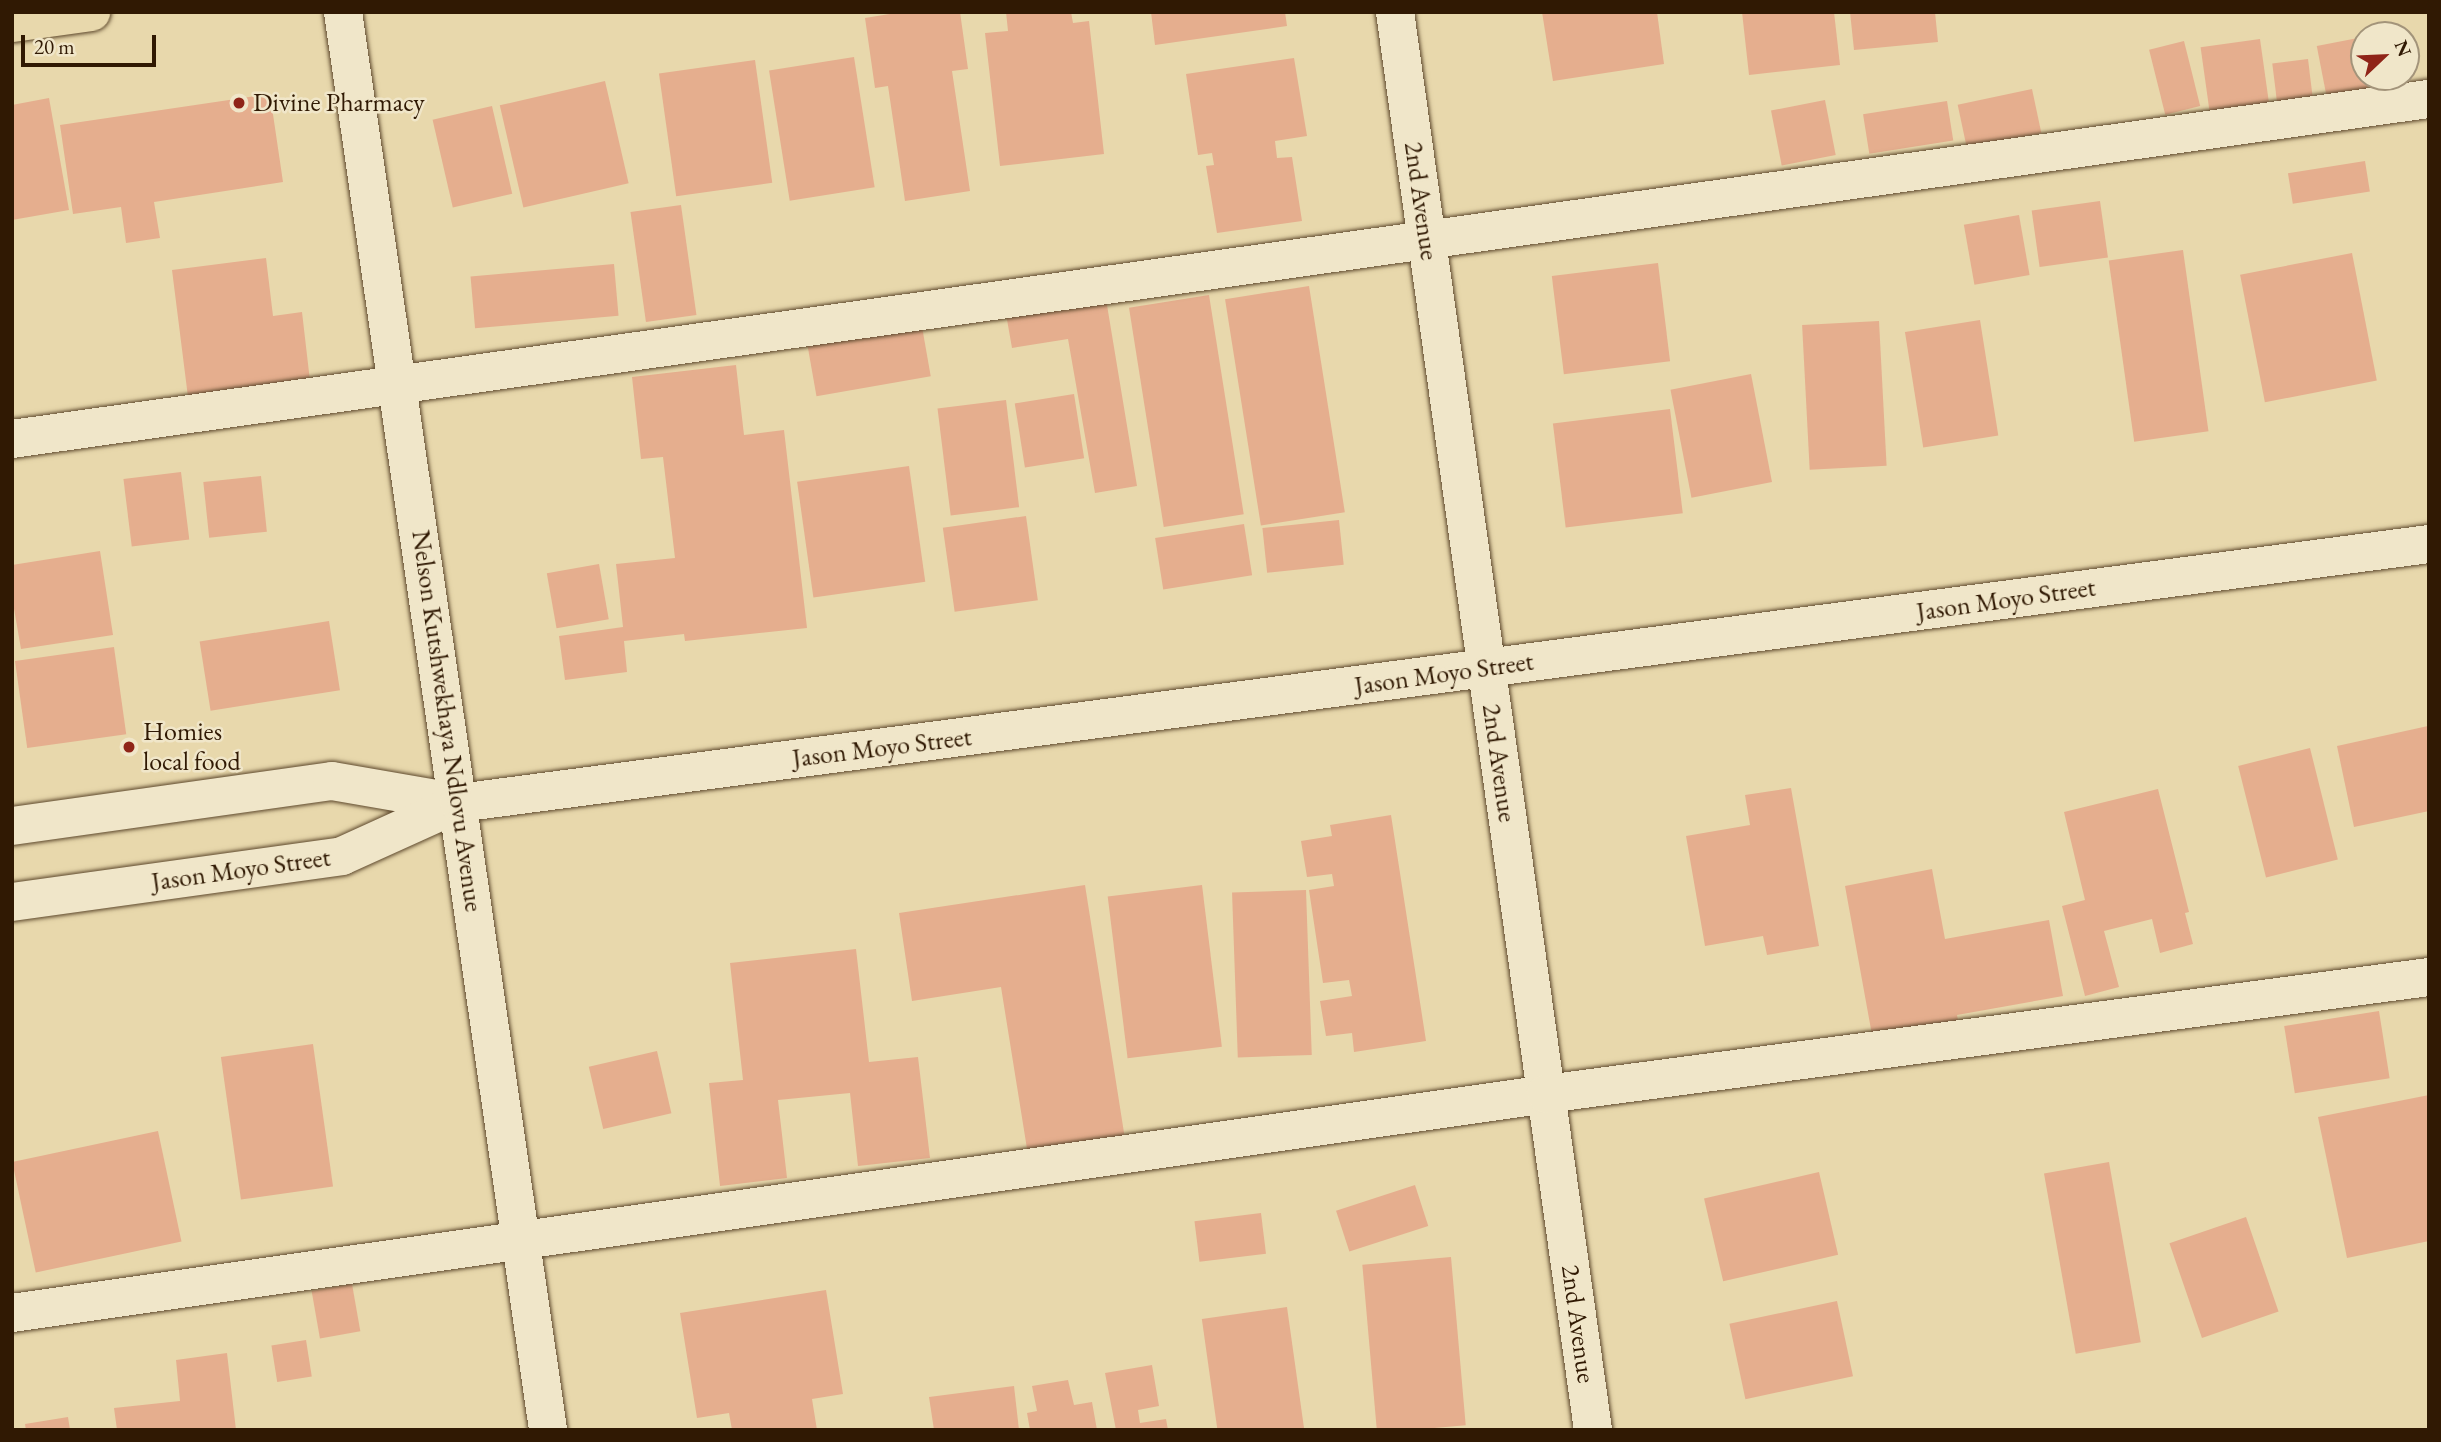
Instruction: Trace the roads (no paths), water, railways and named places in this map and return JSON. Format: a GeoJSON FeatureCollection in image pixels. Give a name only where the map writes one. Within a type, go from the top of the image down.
{"type":"FeatureCollection","features":[{"type":"Feature","properties":{"kind":"highway"},"geometry":{"type":"LineString","coordinates":[[12,23],[91,12]]}},
{"type":"Feature","properties":{"kind":"street","name":"Nelson Kutshwekhaya Ndlovu Avenue"},"geometry":{"type":"LineString","coordinates":[[343,12],[548,1430]]}},
{"type":"Feature","properties":{"kind":"street","name":"2nd Avenue"},"geometry":{"type":"LineString","coordinates":[[1395,12],[1593,1430]]}},
{"type":"Feature","properties":{"kind":"street"},"geometry":{"type":"LineString","coordinates":[[12,439],[2429,99]]}},
{"type":"Feature","properties":{"kind":"street","name":"Jason Moyo Street"},"geometry":{"type":"LineString","coordinates":[[12,902],[342,856],[459,803],[2429,544]]}},
{"type":"Feature","properties":{"kind":"street","name":"Jason Moyo Street"},"geometry":{"type":"LineString","coordinates":[[12,826],[332,781],[459,803]]}},
{"type":"Feature","properties":{"kind":"street"},"geometry":{"type":"LineString","coordinates":[[12,1313],[1546,1094],[2429,977]]}},
{"type":"Feature","properties":{"kind":"place","name":"Divine Pharmacy"},"geometry":{"type":"Point","coordinates":[239,103]}},
{"type":"Feature","properties":{"kind":"place","name":"Homies local food"},"geometry":{"type":"Point","coordinates":[129,747]}}]}
